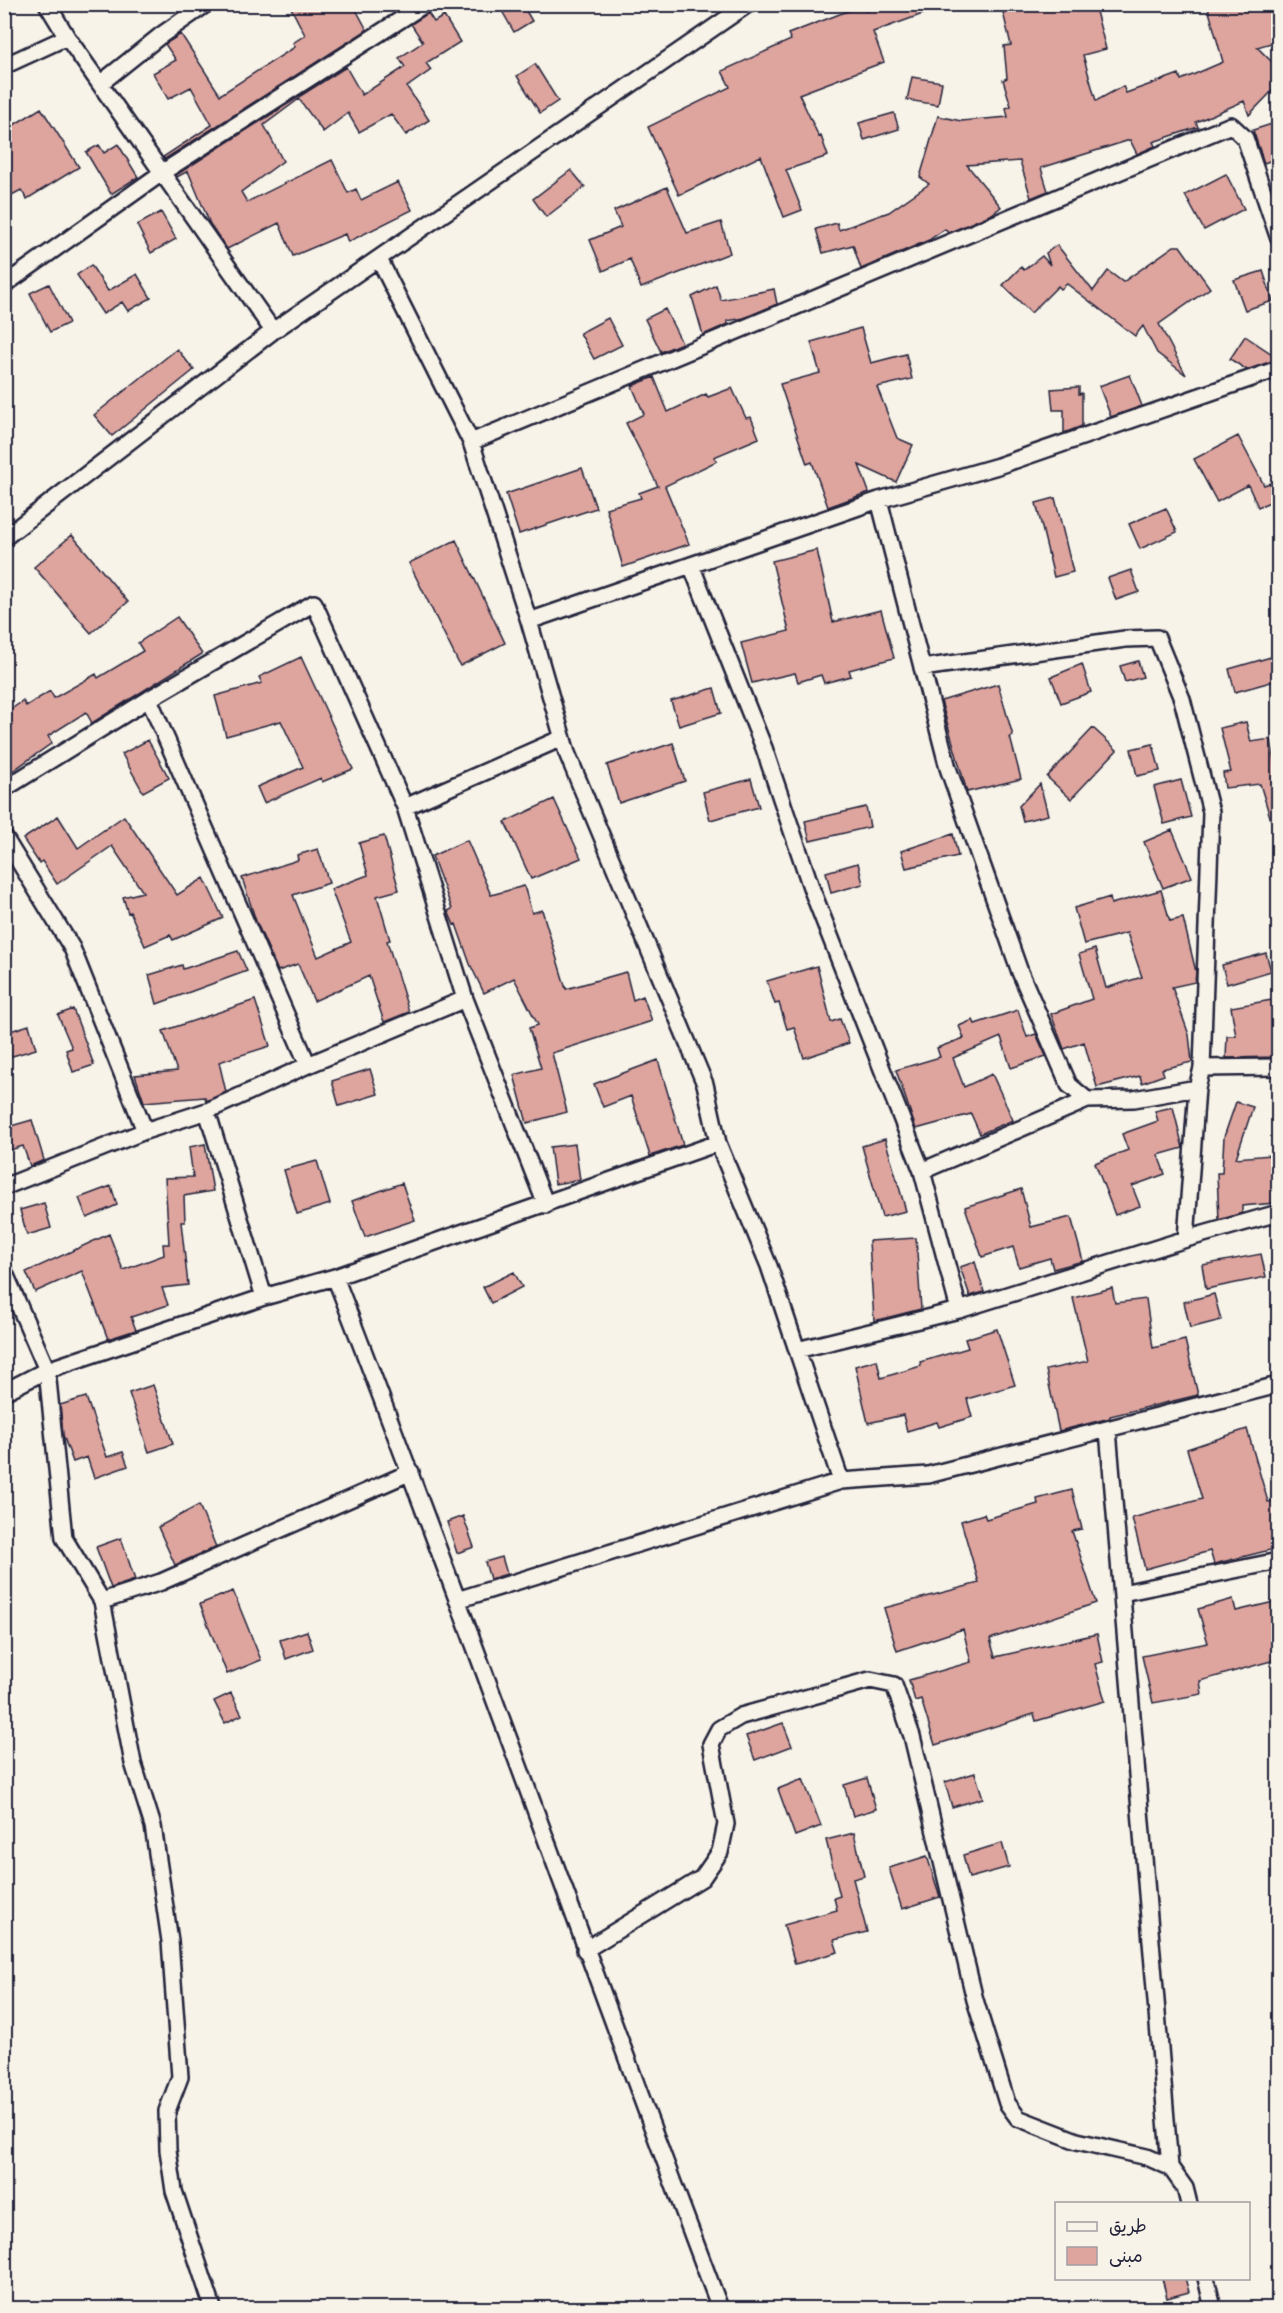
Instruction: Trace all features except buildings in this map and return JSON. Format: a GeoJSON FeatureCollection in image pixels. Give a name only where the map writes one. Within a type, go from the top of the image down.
{"type":"FeatureCollection","features":[{"type":"Feature","properties":{"kind":"street"},"geometry":{"type":"LineString","coordinates":[[47,4],[67,37],[101,82],[273,331]]}},
{"type":"Feature","properties":{"kind":"street"},"geometry":{"type":"LineString","coordinates":[[101,82],[206,4]]}},
{"type":"Feature","properties":{"kind":"street"},"geometry":{"type":"LineString","coordinates":[[4,285],[163,172],[425,4]]}},
{"type":"Feature","properties":{"kind":"street"},"geometry":{"type":"LineString","coordinates":[[4,538],[273,331],[748,4]]}},
{"type":"Feature","properties":{"kind":"street"},"geometry":{"type":"LineString","coordinates":[[4,66],[67,37]]}},
{"type":"Feature","properties":{"kind":"street"},"geometry":{"type":"LineString","coordinates":[[471,442],[1231,125],[1245,138],[1278,236]]}},
{"type":"Feature","properties":{"kind":"street"},"geometry":{"type":"LineString","coordinates":[[378,259],[471,442],[529,621],[562,738],[639,930],[705,1084],[718,1143],[769,1266],[841,1481]]}},
{"type":"Feature","properties":{"kind":"street"},"geometry":{"type":"LineString","coordinates":[[529,621],[879,500],[998,466],[1278,369]]}},
{"type":"Feature","properties":{"kind":"street"},"geometry":{"type":"LineString","coordinates":[[879,500],[948,768],[1020,972],[1069,1085],[1087,1100]]}},
{"type":"Feature","properties":{"kind":"street"},"geometry":{"type":"LineString","coordinates":[[691,565],[764,748],[812,890],[922,1171],[959,1310]]}},
{"type":"Feature","properties":{"kind":"street"},"geometry":{"type":"LineString","coordinates":[[4,789],[149,699],[314,603],[405,807],[465,999],[546,1205]]}},
{"type":"Feature","properties":{"kind":"street"},"geometry":{"type":"LineString","coordinates":[[922,668],[1125,639],[1157,638],[1182,699],[1211,812],[1202,1068],[1197,1088],[1186,1239]]}},
{"type":"Feature","properties":{"kind":"street"},"geometry":{"type":"LineString","coordinates":[[149,699],[308,1065]]}},
{"type":"Feature","properties":{"kind":"street"},"geometry":{"type":"LineString","coordinates":[[405,807],[562,738]]}},
{"type":"Feature","properties":{"kind":"street"},"geometry":{"type":"LineString","coordinates":[[4,837],[72,948],[145,1131]]}},
{"type":"Feature","properties":{"kind":"street"},"geometry":{"type":"LineString","coordinates":[[4,1187],[145,1131],[207,1111],[308,1065],[465,999]]}},
{"type":"Feature","properties":{"kind":"street"},"geometry":{"type":"LineString","coordinates":[[1202,1068],[1278,1067]]}},
{"type":"Feature","properties":{"kind":"street"},"geometry":{"type":"LineString","coordinates":[[922,1171],[1087,1100],[1134,1099],[1197,1088]]}},
{"type":"Feature","properties":{"kind":"street"},"geometry":{"type":"LineString","coordinates":[[207,1111],[264,1297]]}},
{"type":"Feature","properties":{"kind":"street"},"geometry":{"type":"LineString","coordinates":[[4,1392],[47,1370],[264,1297],[335,1277],[718,1143]]}},
{"type":"Feature","properties":{"kind":"street"},"geometry":{"type":"LineString","coordinates":[[797,1350],[959,1310],[1186,1239],[1278,1213]]}},
{"type":"Feature","properties":{"kind":"street"},"geometry":{"type":"LineString","coordinates":[[4,1271],[47,1370],[64,1538],[102,1601],[133,1763],[153,1826],[170,1941],[180,2077],[167,2111],[168,2150],[174,2191],[213,2308]]}},
{"type":"Feature","properties":{"kind":"street"},"geometry":{"type":"LineString","coordinates":[[335,1277],[411,1472],[585,1950],[720,2308]]}},
{"type":"Feature","properties":{"kind":"street"},"geometry":{"type":"LineString","coordinates":[[457,1600],[841,1481],[928,1476],[1278,1385]]}},
{"type":"Feature","properties":{"kind":"street"},"geometry":{"type":"LineString","coordinates":[[1108,1430],[1170,2167],[1185,2188],[1188,2202]]}},
{"type":"Feature","properties":{"kind":"street"},"geometry":{"type":"LineString","coordinates":[[102,1601],[160,1582],[411,1472]]}},
{"type":"Feature","properties":{"kind":"street"},"geometry":{"type":"LineString","coordinates":[[1122,1593],[1278,1561]]}},
{"type":"Feature","properties":{"kind":"street"},"geometry":{"type":"LineString","coordinates":[[585,1950],[702,1878],[720,1852],[726,1824],[711,1744],[718,1729],[741,1716],[870,1680],[894,1685],[912,1736],[975,2000],[1007,2103],[1018,2118],[1077,2141],[1147,2157],[1170,2167]]}},
{"type":"Feature","properties":{"kind":"street"},"geometry":{"type":"LineString","coordinates":[[1206,2280],[1213,2308]]}}]}
